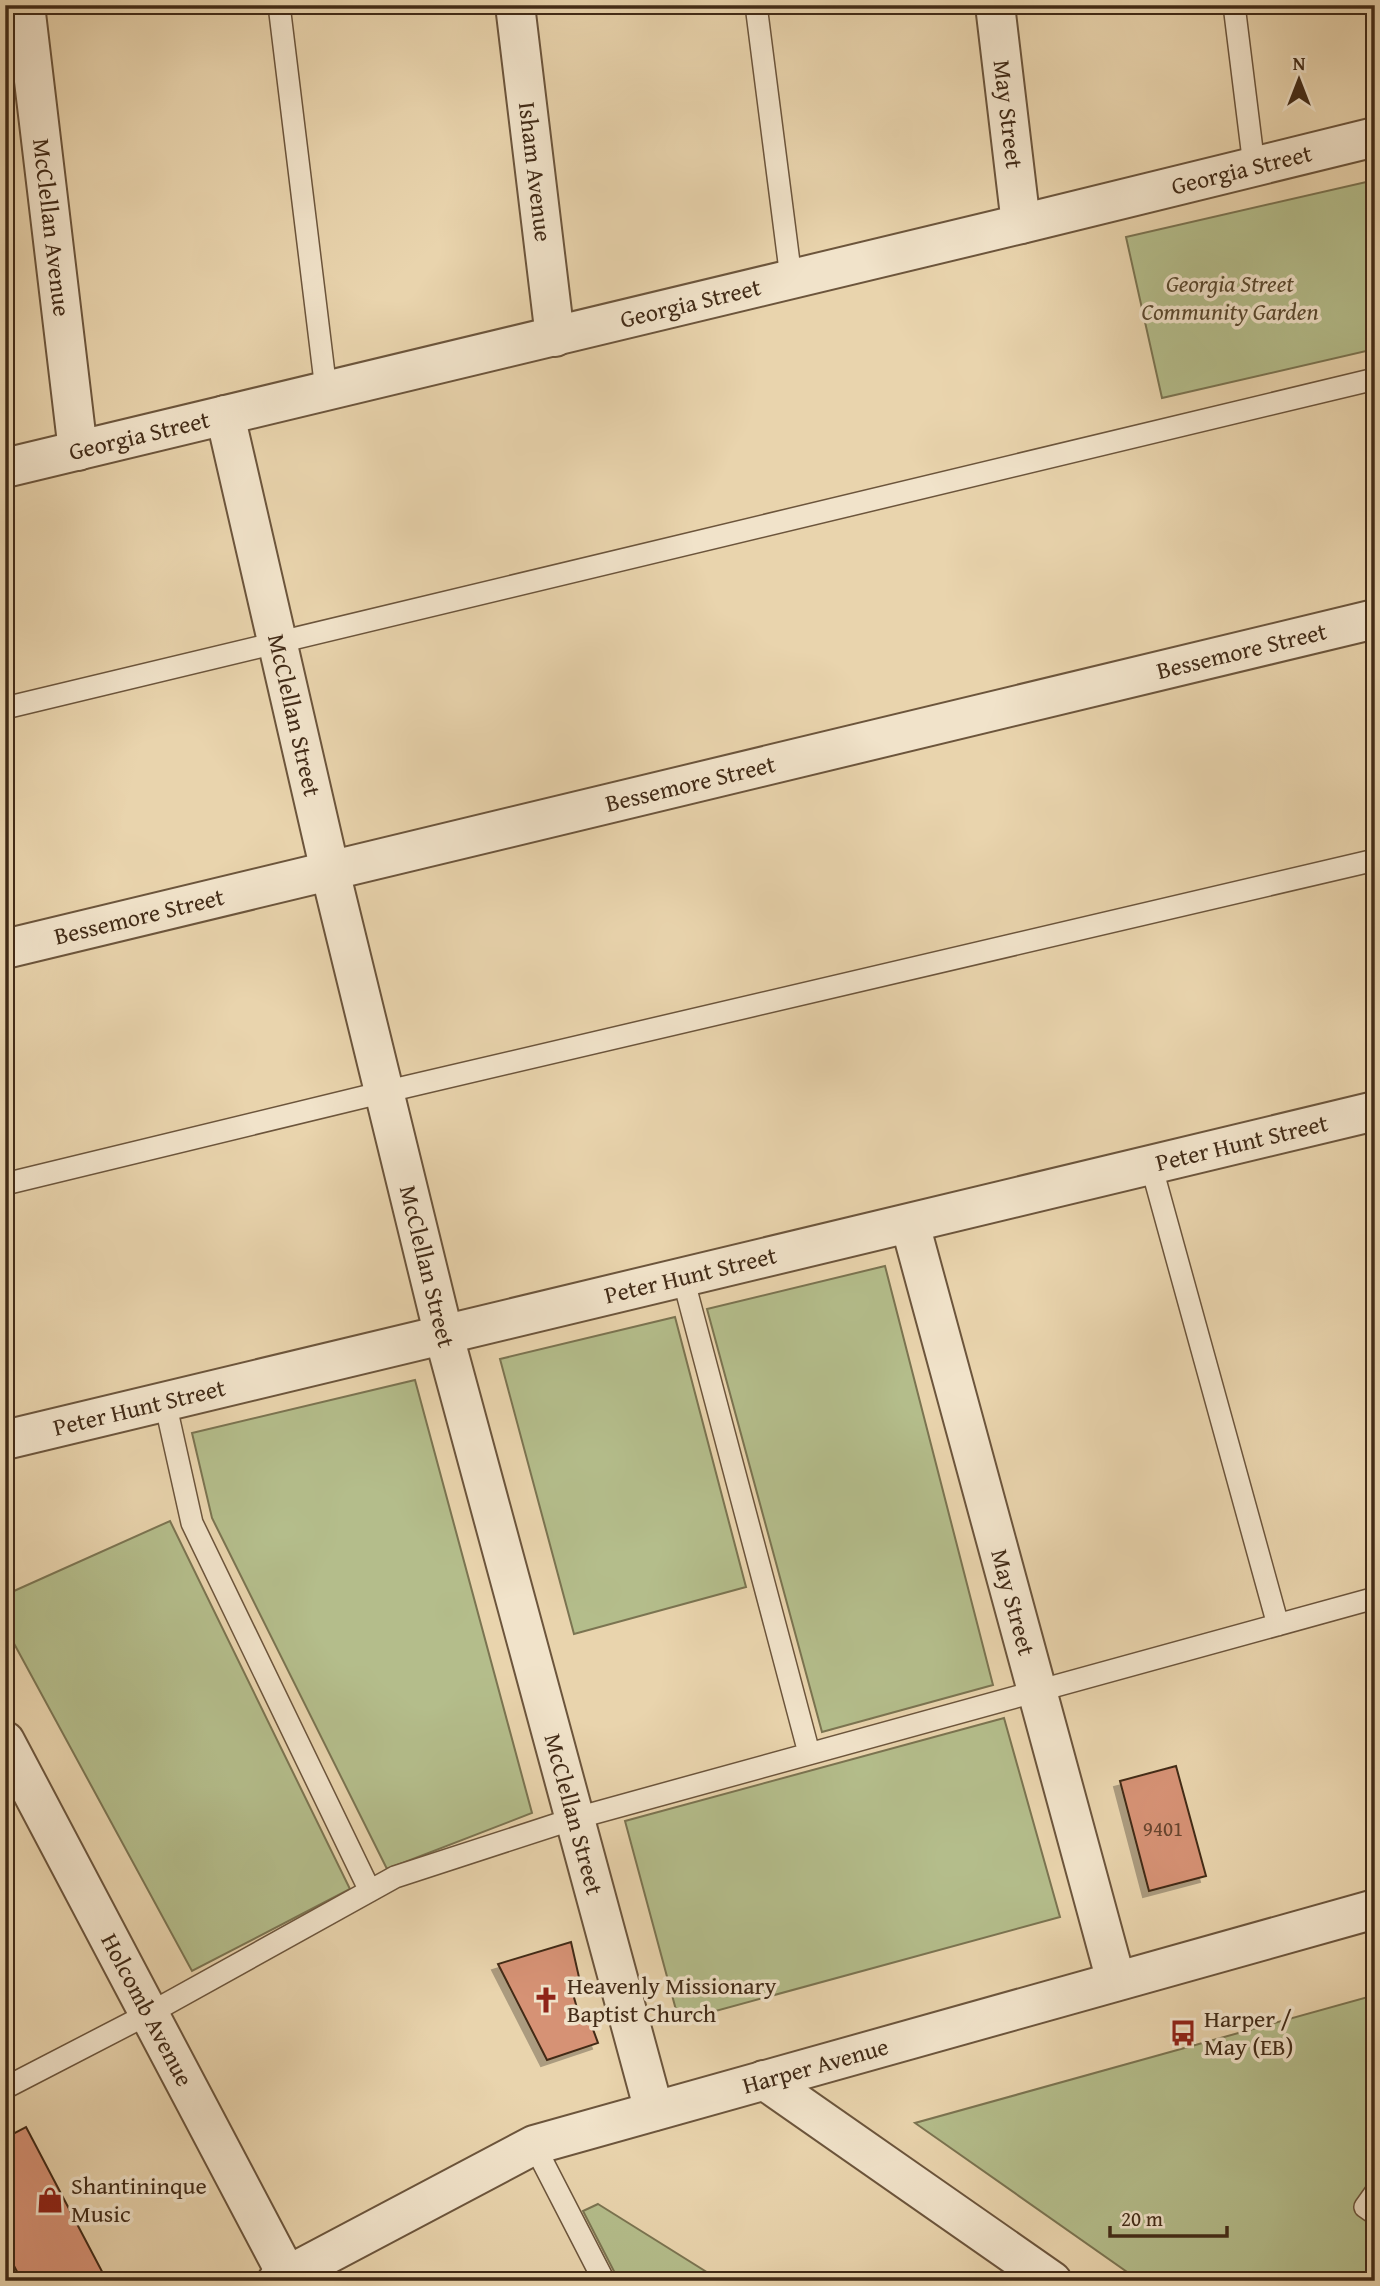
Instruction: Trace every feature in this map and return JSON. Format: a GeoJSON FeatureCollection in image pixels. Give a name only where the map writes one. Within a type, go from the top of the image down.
{"type":"FeatureCollection","features":[{"type":"Feature","properties":{"kind":"street","name":"McClellan Avenue"},"geometry":{"type":"LineString","coordinates":[[25,5],[78,451]]}},
{"type":"Feature","properties":{"kind":"street","name":"Isham Avenue"},"geometry":{"type":"LineString","coordinates":[[515,5],[555,337]]}},
{"type":"Feature","properties":{"kind":"street","name":"May Street"},"geometry":{"type":"LineString","coordinates":[[995,5],[1021,225]]}},
{"type":"Feature","properties":{"kind":"street","name":"Georgia Street"},"geometry":{"type":"LineString","coordinates":[[5,468],[1021,225],[1375,137]]}},
{"type":"Feature","properties":{"kind":"street","name":"McClellan Street"},"geometry":{"type":"LineString","coordinates":[[225,415],[330,871],[444,1336],[654,2111]]}},
{"type":"Feature","properties":{"kind":"street","name":"Bessemore Street"},"geometry":{"type":"LineString","coordinates":[[5,949],[1375,619]]}},
{"type":"Feature","properties":{"kind":"street","name":"Peter Hunt Street"},"geometry":{"type":"LineString","coordinates":[[5,1440],[1375,1111]]}},
{"type":"Feature","properties":{"kind":"street","name":"May Street"},"geometry":{"type":"LineString","coordinates":[[910,1223],[1116,1981]]}},
{"type":"Feature","properties":{"kind":"street","name":"Holcomb Avenue"},"geometry":{"type":"LineString","coordinates":[[5,1741],[150,2013],[285,2279]]}},
{"type":"Feature","properties":{"kind":"street","name":"Harper Avenue"},"geometry":{"type":"LineString","coordinates":[[285,2279],[534,2146],[1375,1909]]}},
{"type":"Feature","properties":{"kind":"street"},"geometry":{"type":"LineString","coordinates":[[764,2080],[1052,2281]]}},
{"type":"Feature","properties":{"kind":"lane"},"geometry":{"type":"LineString","coordinates":[[279,5],[326,390]]}},
{"type":"Feature","properties":{"kind":"lane"},"geometry":{"type":"LineString","coordinates":[[756,5],[791,278]]}},
{"type":"Feature","properties":{"kind":"lane"},"geometry":{"type":"LineString","coordinates":[[1234,5],[1254,166]]}},
{"type":"Feature","properties":{"kind":"lane"},"geometry":{"type":"LineString","coordinates":[[5,708],[1375,379]]}},
{"type":"Feature","properties":{"kind":"lane"},"geometry":{"type":"LineString","coordinates":[[5,1184],[384,1091],[1375,860]]}},
{"type":"Feature","properties":{"kind":"lane"},"geometry":{"type":"LineString","coordinates":[[1151,1165],[1278,1625]]}},
{"type":"Feature","properties":{"kind":"lane"},"geometry":{"type":"LineString","coordinates":[[683,1278],[809,1753]]}},
{"type":"Feature","properties":{"kind":"lane"},"geometry":{"type":"LineString","coordinates":[[165,1402],[192,1523],[370,1891]]}},
{"type":"Feature","properties":{"kind":"lane"},"geometry":{"type":"LineString","coordinates":[[5,2088],[150,2013],[395,1877],[573,1819],[1375,1598]]}},
{"type":"Feature","properties":{"kind":"lane"},"geometry":{"type":"LineString","coordinates":[[534,2146],[604,2281]]}},
{"type":"Feature","properties":{"kind":"lane"},"geometry":{"type":"LineString","coordinates":[[1375,2193],[1365,2207],[1375,2214]]}},
{"type":"Feature","properties":{"kind":"green space","name":"Georgia Street Community Garden"},"geometry":{"type":"Polygon","coordinates":[[[1375,180],[1375,349],[1162,398],[1126,237],[1375,180]]]}},
{"type":"Feature","properties":{"kind":"green space"},"geometry":{"type":"Polygon","coordinates":[[[885,1266],[993,1685],[822,1732],[707,1309],[885,1266]]]}},
{"type":"Feature","properties":{"kind":"green space"},"geometry":{"type":"Polygon","coordinates":[[[675,1317],[746,1587],[574,1634],[500,1359],[675,1317]]]}},
{"type":"Feature","properties":{"kind":"green space"},"geometry":{"type":"Polygon","coordinates":[[[415,1380],[532,1813],[387,1869],[212,1518],[192,1433],[415,1380]]]}},
{"type":"Feature","properties":{"kind":"green space"},"geometry":{"type":"Polygon","coordinates":[[[170,1521],[350,1889],[192,1971],[5,1627],[5,1595],[170,1521]]]}},
{"type":"Feature","properties":{"kind":"green space"},"geometry":{"type":"Polygon","coordinates":[[[1004,1718],[1060,1917],[679,2021],[625,1821],[1004,1718]]]}},
{"type":"Feature","properties":{"kind":"green space"},"geometry":{"type":"Polygon","coordinates":[[[1375,1995],[1375,2281],[1140,2281],[915,2123],[1375,1995]]]}},
{"type":"Feature","properties":{"kind":"green space"},"geometry":{"type":"Polygon","coordinates":[[[598,2204],[721,2281],[619,2281],[583,2211],[598,2204]]]}},
{"type":"Feature","properties":{"kind":"building"},"geometry":{"type":"Polygon","coordinates":[[[1176,1766],[1206,1876],[1149,1891],[1120,1781],[1176,1766]]]}},
{"type":"Feature","properties":{"kind":"building","name":"Heavenly Missionary Baptist Church"},"geometry":{"type":"Polygon","coordinates":[[[571,1942],[581,1986],[571,1987],[579,2015],[587,2013],[598,2043],[547,2060],[498,1964],[571,1942]]]}},
{"type":"Feature","properties":{"kind":"building"},"geometry":{"type":"Polygon","coordinates":[[[26,2127],[107,2281],[22,2281],[5,2249],[5,2138],[26,2127]]]}},
{"type":"Feature","properties":{"kind":"place","name":"Heavenly Missionary Baptist Church"},"geometry":{"type":"Point","coordinates":[546,2000]}},
{"type":"Feature","properties":{"kind":"place","name":"Harper / May (EB)"},"geometry":{"type":"Point","coordinates":[1183,2033]}},
{"type":"Feature","properties":{"kind":"place","name":"Shantininque Music"},"geometry":{"type":"Point","coordinates":[50,2200]}}]}
